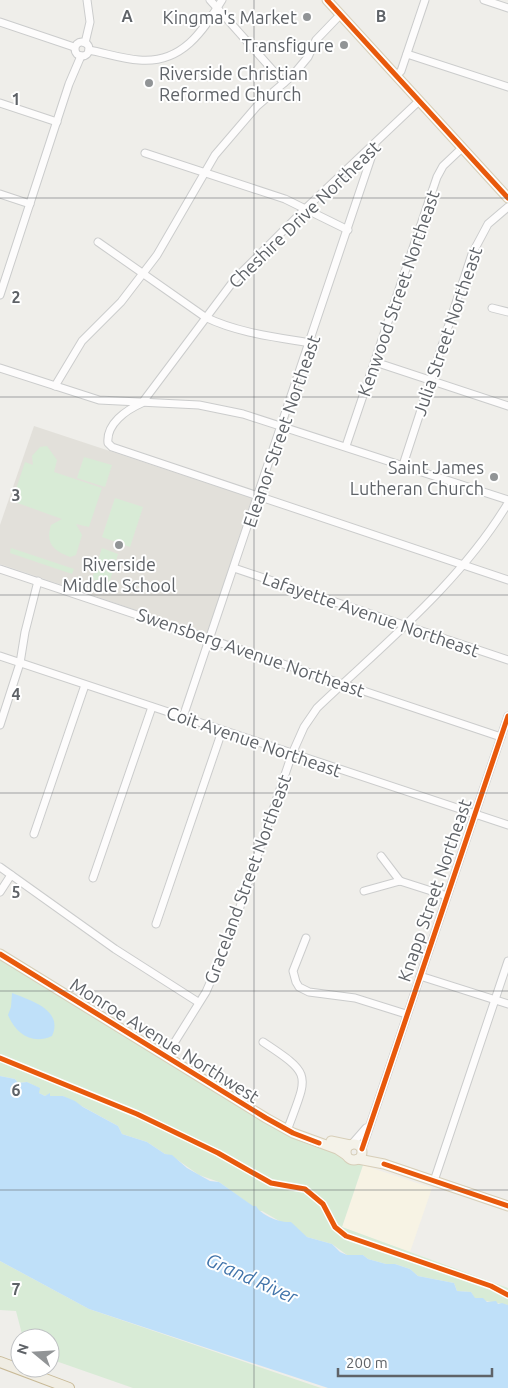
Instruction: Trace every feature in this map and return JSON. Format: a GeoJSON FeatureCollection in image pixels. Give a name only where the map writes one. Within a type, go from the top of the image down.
{"type":"FeatureCollection","features":[{"type":"Feature","properties":{"kind":"highway"},"geometry":{"type":"LineString","coordinates":[[0,1362],[69,1388]]}},
{"type":"Feature","properties":{"kind":"main road"},"geometry":{"type":"LineString","coordinates":[[331,2],[340,15],[508,198]]}},
{"type":"Feature","properties":{"kind":"main road","name":"Monroe Avenue Northwest"},"geometry":{"type":"LineString","coordinates":[[0,954],[266,1118],[288,1128],[293,1133],[330,1144],[351,1144]]}},
{"type":"Feature","properties":{"kind":"main road","name":"Monroe Avenue Northwest"},"geometry":{"type":"LineString","coordinates":[[330,1144],[346,1155]]}},
{"type":"Feature","properties":{"kind":"main road"},"geometry":{"type":"LineString","coordinates":[[351,1144],[359,1145],[361,1153],[351,1160],[346,1155],[347,1148],[351,1144]]}},
{"type":"Feature","properties":{"kind":"main road"},"geometry":{"type":"LineString","coordinates":[[361,1153],[384,1164],[507,1204]]}},
{"type":"Feature","properties":{"kind":"street"},"geometry":{"type":"LineString","coordinates":[[86,0],[90,13],[90,22],[85,43],[89,50],[139,60],[166,56],[192,43],[206,28],[222,0]]}},
{"type":"Feature","properties":{"kind":"street"},"geometry":{"type":"LineString","coordinates":[[210,0],[284,83]]}},
{"type":"Feature","properties":{"kind":"street"},"geometry":{"type":"LineString","coordinates":[[396,76],[401,71],[425,0]]}},
{"type":"Feature","properties":{"kind":"street"},"geometry":{"type":"LineString","coordinates":[[484,0],[508,8]]}},
{"type":"Feature","properties":{"kind":"street"},"geometry":{"type":"LineString","coordinates":[[54,386],[82,341],[121,302],[144,274],[173,230],[203,173],[236,129],[308,57],[316,40],[340,15]]}},
{"type":"Feature","properties":{"kind":"street"},"geometry":{"type":"LineString","coordinates":[[0,22],[74,46],[85,43]]}},
{"type":"Feature","properties":{"kind":"street"},"geometry":{"type":"LineString","coordinates":[[74,46],[77,54],[81,56]]}},
{"type":"Feature","properties":{"kind":"street"},"geometry":{"type":"LineString","coordinates":[[81,56],[87,54],[89,50]]}},
{"type":"Feature","properties":{"kind":"street"},"geometry":{"type":"LineString","coordinates":[[407,54],[508,87]]}},
{"type":"Feature","properties":{"kind":"street"},"geometry":{"type":"LineString","coordinates":[[0,295],[57,122],[81,56]]}},
{"type":"Feature","properties":{"kind":"street","name":"Cheshire Drive Northeast"},"geometry":{"type":"LineString","coordinates":[[259,496],[112,447],[108,443],[108,431],[128,409],[142,403],[235,279],[305,209],[376,144],[419,101]]}},
{"type":"Feature","properties":{"kind":"street"},"geometry":{"type":"LineString","coordinates":[[0,103],[57,122]]}},
{"type":"Feature","properties":{"kind":"street","name":"Eleanor Street Northeast"},"geometry":{"type":"LineString","coordinates":[[184,717],[311,343],[376,144]]}},
{"type":"Feature","properties":{"kind":"street","name":"Kenwood Street Northeast"},"geometry":{"type":"LineString","coordinates":[[346,446],[437,177],[443,166],[462,148]]}},
{"type":"Feature","properties":{"kind":"street"},"geometry":{"type":"LineString","coordinates":[[145,153],[286,199],[348,230]]}},
{"type":"Feature","properties":{"kind":"street"},"geometry":{"type":"LineString","coordinates":[[0,194],[30,204]]}},
{"type":"Feature","properties":{"kind":"street","name":"Julia Street Northeast"},"geometry":{"type":"LineString","coordinates":[[402,465],[478,240],[488,224],[508,207]]}},
{"type":"Feature","properties":{"kind":"street"},"geometry":{"type":"LineString","coordinates":[[98,242],[205,317],[222,325],[251,333],[311,343]]}},
{"type":"Feature","properties":{"kind":"street"},"geometry":{"type":"LineString","coordinates":[[492,308],[508,312]]}},
{"type":"Feature","properties":{"kind":"street"},"geometry":{"type":"LineString","coordinates":[[375,362],[508,406]]}},
{"type":"Feature","properties":{"kind":"street"},"geometry":{"type":"LineString","coordinates":[[0,368],[99,400],[199,405],[243,414],[346,446],[508,502]]}},
{"type":"Feature","properties":{"kind":"street"},"geometry":{"type":"LineString","coordinates":[[259,496],[508,580]]}},
{"type":"Feature","properties":{"kind":"street","name":"Graceland Street Northeast"},"geometry":{"type":"LineString","coordinates":[[166,1056],[206,992],[229,938],[292,754],[298,739],[313,714],[463,565],[484,540],[508,502]]}},
{"type":"Feature","properties":{"kind":"street","name":"Lafayette Avenue Northeast"},"geometry":{"type":"LineString","coordinates":[[234,568],[508,660]]}},
{"type":"Feature","properties":{"kind":"street","name":"Swensberg Avenue Northeast"},"geometry":{"type":"LineString","coordinates":[[0,569],[501,736]]}},
{"type":"Feature","properties":{"kind":"street"},"geometry":{"type":"LineString","coordinates":[[0,725],[20,663],[25,632],[38,581]]}},
{"type":"Feature","properties":{"kind":"street","name":"Coit Avenue Northeast"},"geometry":{"type":"LineString","coordinates":[[0,656],[508,825]]}},
{"type":"Feature","properties":{"kind":"street"},"geometry":{"type":"LineString","coordinates":[[34,834],[85,685]]}},
{"type":"Feature","properties":{"kind":"street"},"geometry":{"type":"LineString","coordinates":[[93,878],[152,707]]}},
{"type":"Feature","properties":{"kind":"street","name":"Knapp Street Northeast"},"geometry":{"type":"LineString","coordinates":[[361,1153],[369,1123],[508,716]]}},
{"type":"Feature","properties":{"kind":"street"},"geometry":{"type":"LineString","coordinates":[[156,924],[222,731]]}},
{"type":"Feature","properties":{"kind":"street"},"geometry":{"type":"LineString","coordinates":[[381,856],[400,881]]}},
{"type":"Feature","properties":{"kind":"street"},"geometry":{"type":"LineString","coordinates":[[0,867],[115,949],[198,1002]]}},
{"type":"Feature","properties":{"kind":"street"},"geometry":{"type":"LineString","coordinates":[[0,892],[11,874]]}},
{"type":"Feature","properties":{"kind":"street"},"geometry":{"type":"LineString","coordinates":[[364,891],[400,881],[447,896]]}},
{"type":"Feature","properties":{"kind":"street"},"geometry":{"type":"LineString","coordinates":[[306,938],[293,971],[299,987],[309,992],[355,998],[406,1014]]}},
{"type":"Feature","properties":{"kind":"street"},"geometry":{"type":"LineString","coordinates":[[434,1181],[508,961]]}},
{"type":"Feature","properties":{"kind":"street"},"geometry":{"type":"LineString","coordinates":[[420,976],[508,1004]]}},
{"type":"Feature","properties":{"kind":"street"},"geometry":{"type":"LineString","coordinates":[[263,1042],[294,1063],[301,1071],[301,1091],[288,1128]]}},
{"type":"Feature","properties":{"kind":"street"},"geometry":{"type":"LineString","coordinates":[[351,1144],[369,1123]]}},
{"type":"Feature","properties":{"kind":"shaded area","name":"Riverside Middle School"},"geometry":{"type":"Polygon","coordinates":[[[34,426],[252,498],[207,634],[0,564],[0,525],[34,426]]]}},
{"type":"Feature","properties":{"kind":"shaded area"},"geometry":{"type":"Polygon","coordinates":[[[363,1165],[432,1188],[410,1252],[342,1227],[363,1165]]]}},
{"type":"Feature","properties":{"kind":"green space"},"geometry":{"type":"Polygon","coordinates":[[[47,446],[57,460],[54,472],[102,488],[89,527],[76,524],[82,535],[76,555],[70,557],[55,549],[50,542],[49,532],[51,525],[62,519],[12,501],[25,462],[33,465],[32,456],[40,447],[47,446]]]}},
{"type":"Feature","properties":{"kind":"green space"},"geometry":{"type":"Polygon","coordinates":[[[84,457],[112,465],[105,487],[77,478],[84,457]]]}},
{"type":"Feature","properties":{"kind":"green space"},"geometry":{"type":"Polygon","coordinates":[[[115,498],[143,507],[130,547],[102,537],[115,498]]]}},
{"type":"Feature","properties":{"kind":"green space"},"geometry":{"type":"Polygon","coordinates":[[[11,548],[74,569],[72,574],[10,553],[11,548]]]}},
{"type":"Feature","properties":{"kind":"green space"},"geometry":{"type":"Polygon","coordinates":[[[102,548],[118,554],[109,584],[92,579],[102,548]]]}},
{"type":"Feature","properties":{"kind":"green space"},"geometry":{"type":"Polygon","coordinates":[[[0,959],[266,1122],[338,1151],[349,1161],[361,1163],[363,1165],[342,1227],[508,1288],[508,1305],[475,1299],[471,1292],[457,1291],[454,1283],[418,1276],[410,1269],[368,1259],[363,1255],[347,1255],[332,1244],[307,1237],[259,1211],[219,1182],[199,1175],[172,1156],[165,1154],[147,1142],[122,1134],[118,1126],[63,1096],[50,1096],[50,1094],[45,1096],[39,1093],[39,1088],[27,1082],[18,1083],[15,1079],[0,1076],[0,959]]]}},
{"type":"Feature","properties":{"kind":"green space"},"geometry":{"type":"Polygon","coordinates":[[[0,1261],[89,1309],[321,1388],[133,1388],[60,1362],[60,1328],[20,1328],[16,1311],[0,1310],[0,1261]]]}},
{"type":"Feature","properties":{"kind":"water"},"geometry":{"type":"Polygon","coordinates":[[[12,993],[36,1003],[49,1013],[53,1019],[52,1036],[38,1039],[31,1038],[15,1028],[8,1015],[11,1007],[12,993]]]}},
{"type":"Feature","properties":{"kind":"water","name":"Grand River"},"geometry":{"type":"Polygon","coordinates":[[[0,1076],[15,1079],[18,1083],[27,1082],[40,1088],[39,1093],[45,1096],[50,1093],[50,1096],[63,1096],[75,1101],[118,1126],[122,1134],[147,1142],[165,1154],[172,1155],[187,1168],[210,1181],[219,1182],[253,1206],[256,1206],[266,1215],[276,1220],[291,1222],[307,1237],[332,1244],[340,1252],[347,1255],[363,1255],[368,1259],[386,1264],[395,1264],[410,1269],[418,1276],[454,1283],[457,1291],[471,1292],[475,1298],[483,1298],[487,1302],[496,1301],[498,1304],[508,1305],[508,1388],[328,1388],[89,1309],[0,1261],[0,1076]]]}},
{"type":"Feature","properties":{"kind":"cycle path"},"geometry":{"type":"LineString","coordinates":[[327,0],[508,198]]}},
{"type":"Feature","properties":{"kind":"cycle path"},"geometry":{"type":"LineString","coordinates":[[362,1149],[508,716]]}},
{"type":"Feature","properties":{"kind":"cycle path"},"geometry":{"type":"LineString","coordinates":[[0,954],[266,1118],[293,1133],[319,1143]]}},
{"type":"Feature","properties":{"kind":"cycle path"},"geometry":{"type":"LineString","coordinates":[[0,1058],[137,1114],[218,1153],[271,1183],[305,1189],[323,1204],[335,1227],[346,1236],[491,1286],[508,1295]]}},
{"type":"Feature","properties":{"kind":"cycle path"},"geometry":{"type":"LineString","coordinates":[[384,1164],[508,1206]]}},
{"type":"Feature","properties":{"kind":"place","name":"Kingma's Market"},"geometry":{"type":"Point","coordinates":[307,17]}},
{"type":"Feature","properties":{"kind":"place","name":"Transfigure"},"geometry":{"type":"Point","coordinates":[344,45]}},
{"type":"Feature","properties":{"kind":"place","name":"Riverside Christian Reformed Church"},"geometry":{"type":"Point","coordinates":[149,83]}},
{"type":"Feature","properties":{"kind":"place","name":"Saint James Lutheran Church"},"geometry":{"type":"Point","coordinates":[494,477]}},
{"type":"Feature","properties":{"kind":"place","name":"Riverside Middle School"},"geometry":{"type":"Point","coordinates":[119,545]}}]}
